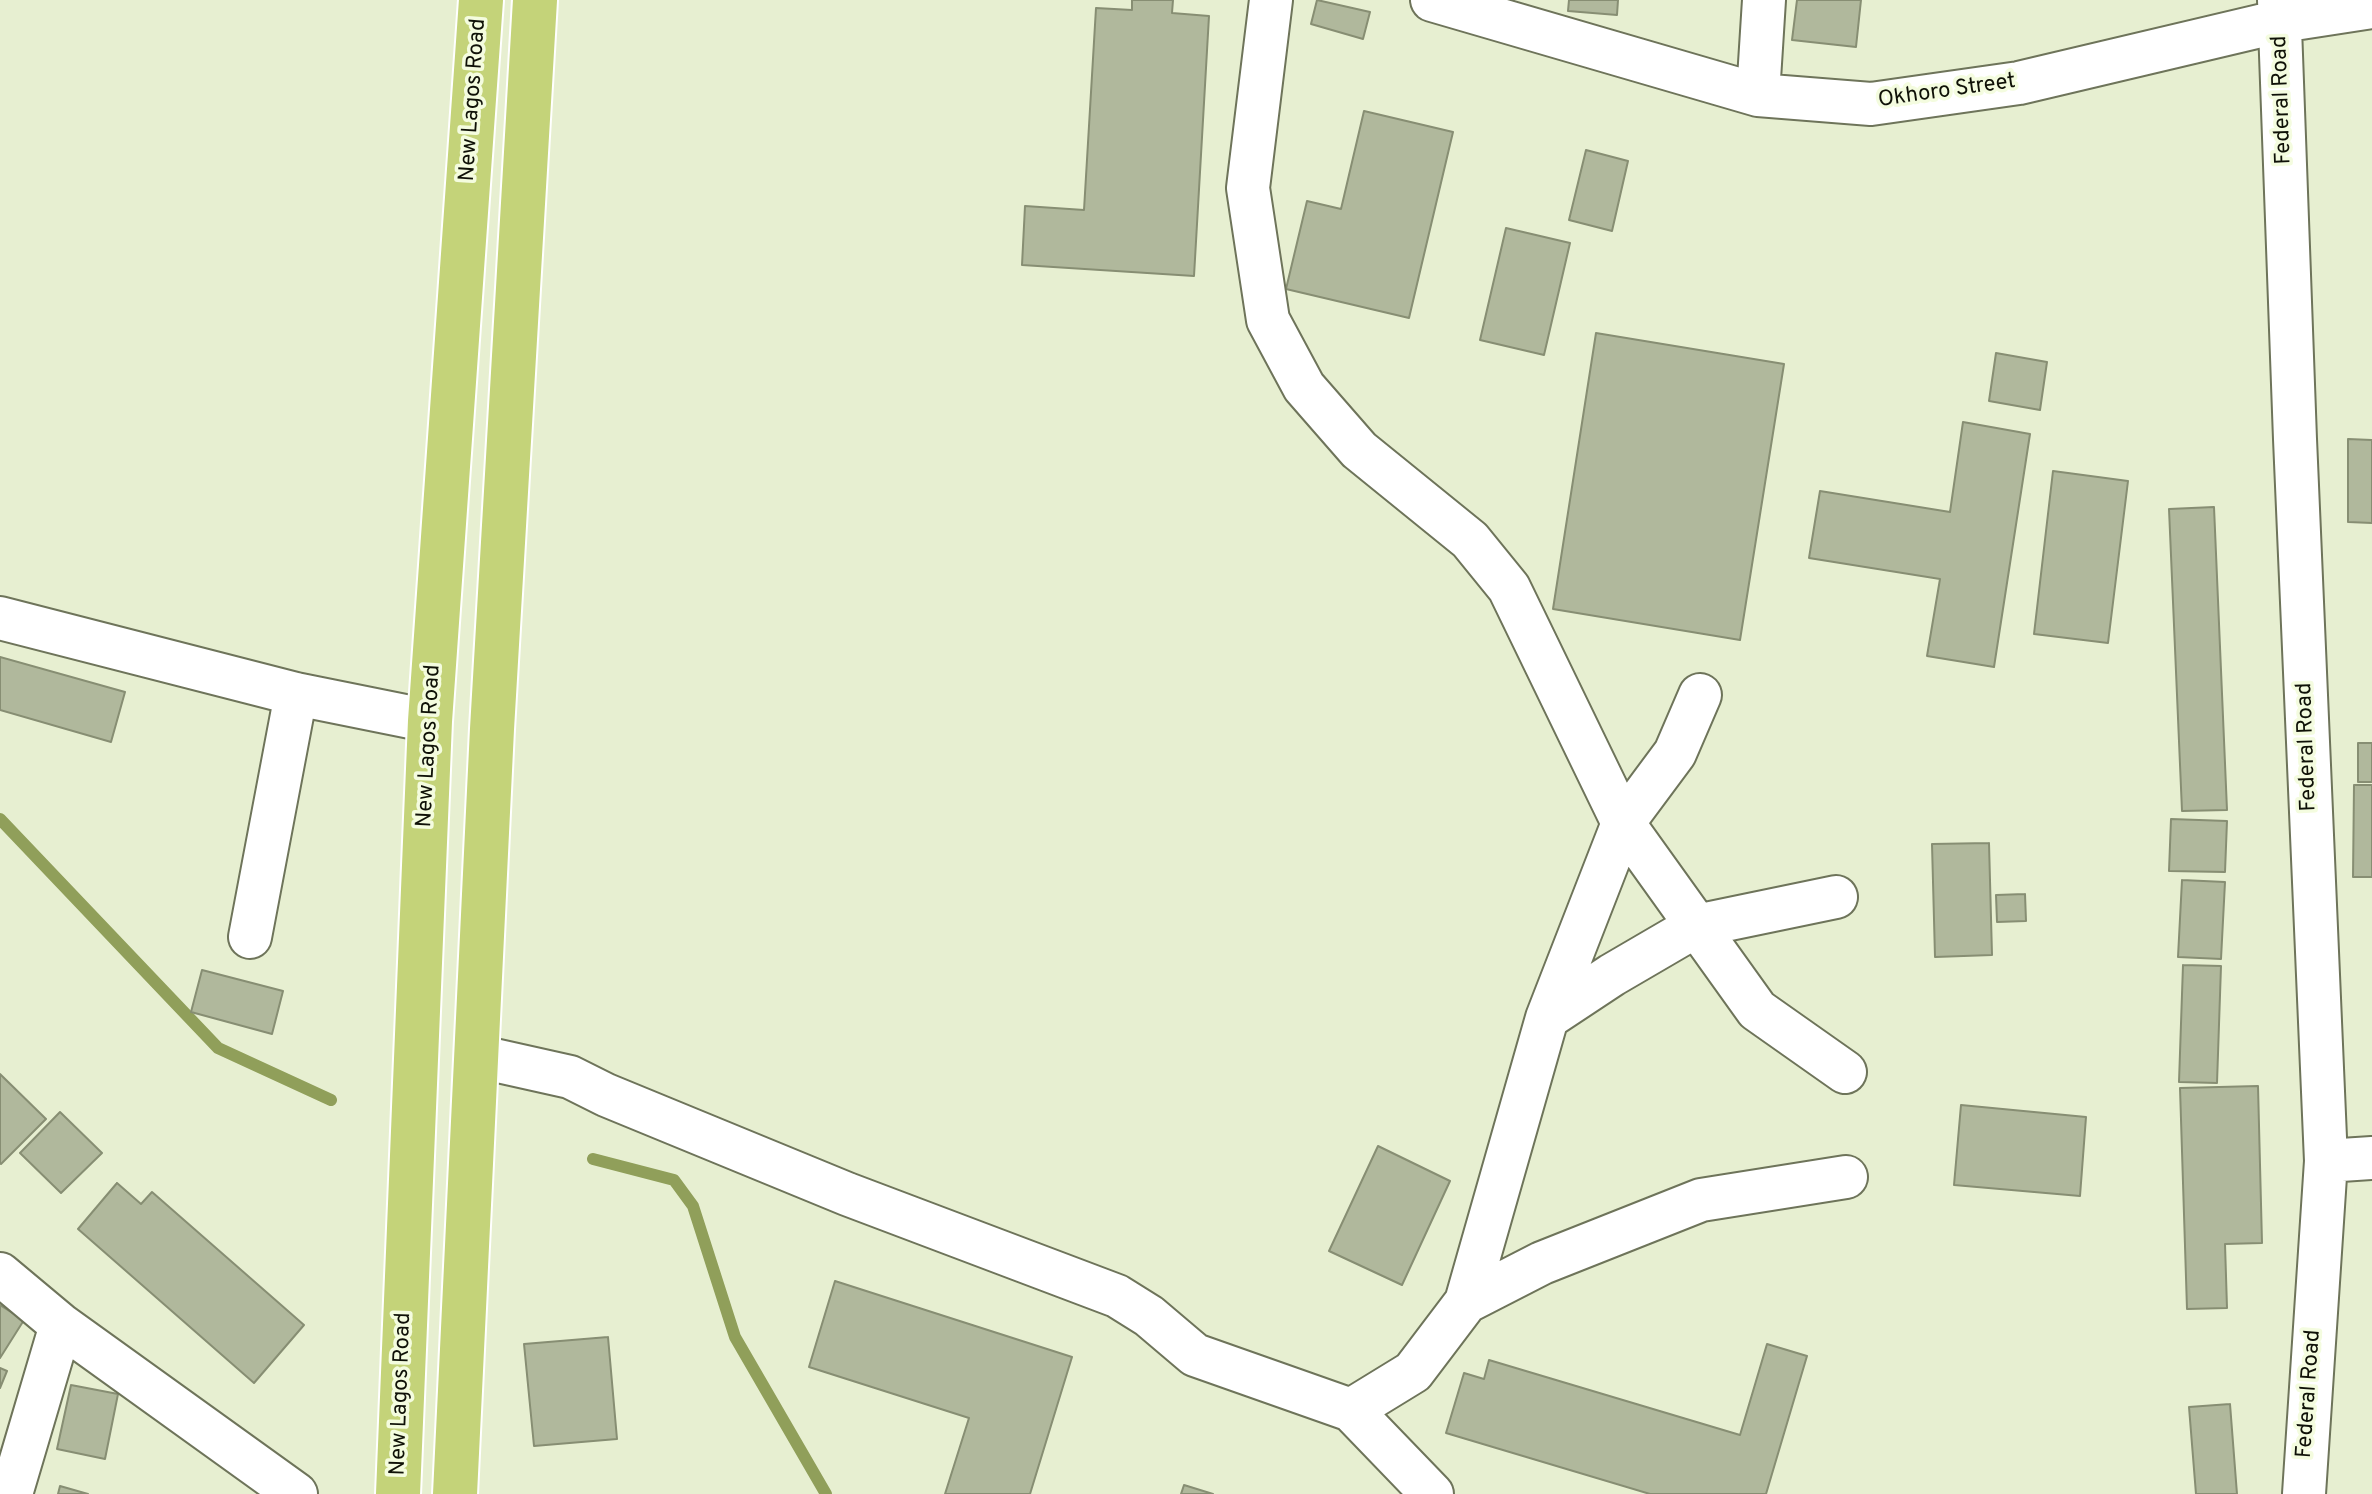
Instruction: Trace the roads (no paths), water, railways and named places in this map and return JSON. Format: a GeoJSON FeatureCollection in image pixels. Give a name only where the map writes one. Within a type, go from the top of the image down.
{"type":"FeatureCollection","features":[{"type":"Feature","properties":{"kind":"main road","name":"New Lagos Road"},"geometry":{"type":"LineString","coordinates":[[398,1494],[430,721],[481,0]]}},
{"type":"Feature","properties":{"kind":"main road"},"geometry":{"type":"LineString","coordinates":[[455,1494],[476,1056],[535,0]]}},
{"type":"Feature","properties":{"kind":"street"},"geometry":{"type":"LineString","coordinates":[[1271,0],[1248,188],[1268,320],[1304,387],[1359,450],[1470,540],[1509,588],[1623,823],[1757,1010],[1845,1072]]}},
{"type":"Feature","properties":{"kind":"street","name":"Okhoro Street"},"geometry":{"type":"LineString","coordinates":[[1432,0],[1758,95],[1871,104],[2019,83],[2280,11],[2372,7]]}},
{"type":"Feature","properties":{"kind":"street"},"geometry":{"type":"LineString","coordinates":[[1758,95],[1764,0]]}},
{"type":"Feature","properties":{"kind":"street","name":"Federal Road"},"geometry":{"type":"LineString","coordinates":[[2280,11],[2295,455],[2326,1161],[2304,1494]]}},
{"type":"Feature","properties":{"kind":"street"},"geometry":{"type":"LineString","coordinates":[[0,618],[296,694],[430,721]]}},
{"type":"Feature","properties":{"kind":"street"},"geometry":{"type":"LineString","coordinates":[[250,937],[296,694]]}},
{"type":"Feature","properties":{"kind":"street"},"geometry":{"type":"LineString","coordinates":[[1351,1410],[1413,1372],[1466,1302],[1547,1018],[1623,823],[1675,753],[1700,695]]}},
{"type":"Feature","properties":{"kind":"street"},"geometry":{"type":"LineString","coordinates":[[1547,1018],[1612,975],[1696,926],[1836,897]]}},
{"type":"Feature","properties":{"kind":"street"},"geometry":{"type":"LineString","coordinates":[[476,1056],[570,1077],[606,1095],[847,1194],[1117,1296],[1149,1316],[1195,1355],[1351,1410],[1432,1494]]}},
{"type":"Feature","properties":{"kind":"street"},"geometry":{"type":"LineString","coordinates":[[2326,1161],[2372,1158]]}},
{"type":"Feature","properties":{"kind":"street"},"geometry":{"type":"LineString","coordinates":[[1466,1302],[1542,1263],[1701,1200],[1846,1177]]}},
{"type":"Feature","properties":{"kind":"street"},"geometry":{"type":"LineString","coordinates":[[0,1274],[61,1325],[296,1494]]}},
{"type":"Feature","properties":{"kind":"street"},"geometry":{"type":"LineString","coordinates":[[11,1494],[61,1325]]}},
{"type":"Feature","properties":{"kind":"waterway"},"geometry":{"type":"LineString","coordinates":[[0,819],[218,1048],[331,1100]]}},
{"type":"Feature","properties":{"kind":"waterway"},"geometry":{"type":"LineString","coordinates":[[593,1159],[674,1180],[693,1206],[735,1337],[826,1494]]}}]}
